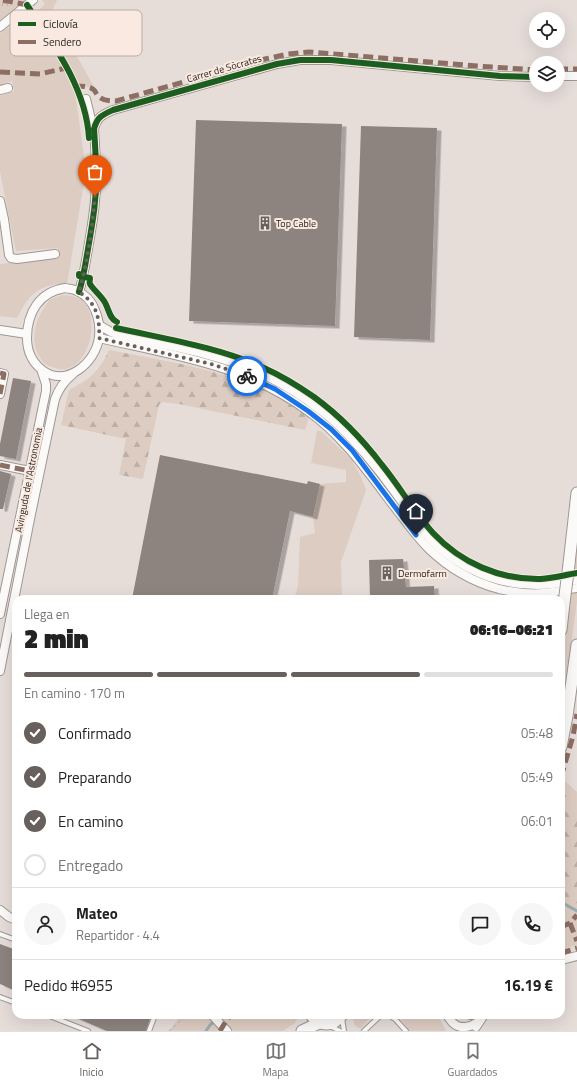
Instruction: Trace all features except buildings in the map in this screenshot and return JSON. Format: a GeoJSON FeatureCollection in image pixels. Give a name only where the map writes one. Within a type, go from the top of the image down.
{"type":"FeatureCollection","features":[{"type":"Feature","properties":{"kind":"street"},"geometry":{"type":"LineString","coordinates":[[24,10],[36,2]]}},
{"type":"Feature","properties":{"kind":"street"},"geometry":{"type":"LineString","coordinates":[[0,27],[10,20]]}},
{"type":"Feature","properties":{"kind":"street","name":"Carrer de Sòcrates"},"geometry":{"type":"LineString","coordinates":[[94,129],[95,123],[99,117],[113,110],[290,61],[311,59],[331,60],[500,76],[529,77]]}},
{"type":"Feature","properties":{"kind":"street"},"geometry":{"type":"LineString","coordinates":[[565,76],[577,76]]}},
{"type":"Feature","properties":{"kind":"street"},"geometry":{"type":"LineString","coordinates":[[79,292],[93,220],[96,172],[94,129],[86,100]]}},
{"type":"Feature","properties":{"kind":"street"},"geometry":{"type":"LineString","coordinates":[[0,201],[9,255],[12,258],[17,259],[55,254]]}},
{"type":"Feature","properties":{"kind":"street"},"geometry":{"type":"LineString","coordinates":[[65,288],[76,290],[85,295],[92,304],[97,315],[99,325],[99,338],[92,356],[88,362],[73,374],[55,376],[47,373],[35,363],[30,355],[27,346],[27,334],[33,310],[41,299],[52,291],[65,288]]}},
{"type":"Feature","properties":{"kind":"street"},"geometry":{"type":"LineString","coordinates":[[99,325],[122,336],[196,352],[232,362],[264,374],[303,397],[325,413],[359,447],[388,482],[415,520],[432,540],[444,552],[477,573],[495,580],[522,584],[553,584],[577,580]]}},
{"type":"Feature","properties":{"kind":"street"},"geometry":{"type":"LineString","coordinates":[[0,330],[27,334]]}},
{"type":"Feature","properties":{"kind":"street"},"geometry":{"type":"LineString","coordinates":[[99,338],[232,370],[275,389],[308,411],[331,429],[352,450],[416,535],[443,561],[459,572],[488,586],[520,593],[552,593],[577,588]]}},
{"type":"Feature","properties":{"kind":"street","name":"Avinguda de l'Astronomia"},"geometry":{"type":"LineString","coordinates":[[0,614],[2,591],[7,582],[46,391],[46,384],[41,369]]}},
{"type":"Feature","properties":{"kind":"street"},"geometry":{"type":"LineString","coordinates":[[0,394],[2,373]]}},
{"type":"Feature","properties":{"kind":"street","name":"Avinguda de l'Astronomia"},"geometry":{"type":"LineString","coordinates":[[15,595],[55,399],[60,386],[73,374]]}},
{"type":"Feature","properties":{"kind":"street"},"geometry":{"type":"LineString","coordinates":[[0,465],[30,471]]}},
{"type":"Feature","properties":{"kind":"street"},"geometry":{"type":"LineString","coordinates":[[565,595],[577,493]]}},
{"type":"Feature","properties":{"kind":"street","name":"Avinguda de l'Astronomia"},"geometry":{"type":"LineString","coordinates":[[0,671],[12,610]]}},
{"type":"Feature","properties":{"kind":"street"},"geometry":{"type":"LineString","coordinates":[[565,726],[577,645]]}},
{"type":"Feature","properties":{"kind":"street"},"geometry":{"type":"LineString","coordinates":[[0,910],[12,918]]}},
{"type":"Feature","properties":{"kind":"street"},"geometry":{"type":"LineString","coordinates":[[0,915],[12,918]]}},
{"type":"Feature","properties":{"kind":"street"},"geometry":{"type":"LineString","coordinates":[[565,959],[577,956]]}},
{"type":"Feature","properties":{"kind":"street"},"geometry":{"type":"LineString","coordinates":[[216,1019],[227,1030]]}},
{"type":"Feature","properties":{"kind":"street"},"geometry":{"type":"LineString","coordinates":[[301,1031],[316,1019],[334,1023],[339,1019]]}},
{"type":"Feature","properties":{"kind":"street"},"geometry":{"type":"LineString","coordinates":[[449,1019],[455,1028],[474,1025],[478,1022]]}},
{"type":"Feature","properties":{"kind":"street"},"geometry":{"type":"LineString","coordinates":[[473,1031],[481,1019]]}},
{"type":"Feature","properties":{"kind":"lane"},"geometry":{"type":"LineString","coordinates":[[0,934],[12,938]]}},
{"type":"Feature","properties":{"kind":"lane"},"geometry":{"type":"LineString","coordinates":[[0,997],[12,1002]]}},
{"type":"Feature","properties":{"kind":"lane"},"geometry":{"type":"LineString","coordinates":[[57,1019],[88,1031]]}},
{"type":"Feature","properties":{"kind":"lane"},"geometry":{"type":"LineString","coordinates":[[149,1031],[154,1019]]}},
{"type":"Feature","properties":{"kind":"lane"},"geometry":{"type":"LineString","coordinates":[[316,1019],[340,1031]]}},
{"type":"Feature","properties":{"kind":"lane"},"geometry":{"type":"LineString","coordinates":[[342,1019],[344,1031]]}},
{"type":"Feature","properties":{"kind":"lane"},"geometry":{"type":"LineString","coordinates":[[364,1031],[377,1019]]}},
{"type":"Feature","properties":{"kind":"lane"},"geometry":{"type":"LineString","coordinates":[[395,1019],[406,1031]]}},
{"type":"Feature","properties":{"kind":"path"},"geometry":{"type":"LineString","coordinates":[[169,1031],[182,1019]]}},
{"type":"Feature","properties":{"kind":"green space"},"geometry":{"type":"Polygon","coordinates":[[[0,0],[25,0],[12,10],[10,10],[10,12],[0,20],[0,0]]]}},
{"type":"Feature","properties":{"kind":"green space"},"geometry":{"type":"Polygon","coordinates":[[[42,0],[57,0],[52,10],[39,10],[45,4],[42,0]]]}},
{"type":"Feature","properties":{"kind":"green space"},"geometry":{"type":"Polygon","coordinates":[[[10,27],[10,56],[77,56],[95,88],[75,86],[86,171],[67,284],[57,284],[39,290],[27,301],[17,318],[0,316],[0,264],[58,258],[58,248],[16,251],[0,172],[0,96],[14,91],[12,81],[0,85],[0,33],[10,27]]]}},
{"type":"Feature","properties":{"kind":"green space"},"geometry":{"type":"Polygon","coordinates":[[[61,295],[74,297],[81,300],[88,308],[91,319],[89,344],[83,356],[76,364],[66,369],[55,368],[44,363],[37,352],[34,338],[36,324],[42,311],[49,301],[61,295]]]}},
{"type":"Feature","properties":{"kind":"green space"},"geometry":{"type":"Polygon","coordinates":[[[109,350],[189,366],[246,383],[310,414],[305,430],[179,404],[162,402],[159,405],[143,479],[119,475],[126,439],[61,425],[69,390],[93,374],[109,350]]]}},
{"type":"Feature","properties":{"kind":"green space"},"geometry":{"type":"Polygon","coordinates":[[[317,431],[321,431],[351,459],[366,490],[341,562],[342,595],[295,595],[298,586],[300,537],[315,533],[313,517],[320,484],[346,482],[346,470],[311,463],[317,431]]]}},
{"type":"Feature","properties":{"kind":"green space"},"geometry":{"type":"Polygon","coordinates":[[[577,537],[577,601],[565,691],[565,640],[577,537]]]}},
{"type":"Feature","properties":{"kind":"green space"},"geometry":{"type":"Polygon","coordinates":[[[565,781],[577,792],[577,945],[565,948],[565,781]]]}},
{"type":"Feature","properties":{"kind":"green space"},"geometry":{"type":"Polygon","coordinates":[[[565,795],[568,811],[577,816],[577,903],[565,907],[565,795]]]}},
{"type":"Feature","properties":{"kind":"green space"},"geometry":{"type":"Polygon","coordinates":[[[178,1019],[297,1019],[295,1023],[283,1031],[233,1031],[228,1024],[217,1031],[169,1031],[178,1019]]]}},
{"type":"Feature","properties":{"kind":"green space"},"geometry":{"type":"Polygon","coordinates":[[[353,1019],[369,1019],[361,1028],[358,1028],[354,1024],[353,1019]]]}},
{"type":"Feature","properties":{"kind":"green space"},"geometry":{"type":"Polygon","coordinates":[[[401,1019],[439,1019],[446,1031],[410,1031],[401,1019]]]}},
{"type":"Feature","properties":{"kind":"waterway"},"geometry":{"type":"LineString","coordinates":[[565,904],[577,911]]}},
{"type":"Feature","properties":{"kind":"waterway"},"geometry":{"type":"LineString","coordinates":[[206,1031],[217,1019]]}},
{"type":"Feature","properties":{"kind":"marked path"},"geometry":{"type":"LineString","coordinates":[[3,0],[27,5]]}},
{"type":"Feature","properties":{"kind":"marked path"},"geometry":{"type":"LineString","coordinates":[[75,86],[85,86],[94,90],[102,99],[116,101],[265,59],[288,54],[309,52],[529,70]]}},
{"type":"Feature","properties":{"kind":"marked path"},"geometry":{"type":"LineString","coordinates":[[0,72],[40,74],[66,68]]}},
{"type":"Feature","properties":{"kind":"marked path"},"geometry":{"type":"LineString","coordinates":[[565,69],[577,69]]}},
{"type":"Feature","properties":{"kind":"marked path"},"geometry":{"type":"LineString","coordinates":[[0,373],[4,374],[0,394]]}},
{"type":"Feature","properties":{"kind":"marked path"},"geometry":{"type":"LineString","coordinates":[[0,465],[30,471]]}},
{"type":"Feature","properties":{"kind":"marked path"},"geometry":{"type":"LineString","coordinates":[[565,763],[573,736],[577,714]]}},
{"type":"Feature","properties":{"kind":"marked path"},"geometry":{"type":"LineString","coordinates":[[565,925],[570,923],[577,915]]}},
{"type":"Feature","properties":{"kind":"marked path"},"geometry":{"type":"LineString","coordinates":[[570,923],[577,941]]}},
{"type":"Feature","properties":{"kind":"marked path"},"geometry":{"type":"LineString","coordinates":[[565,952],[577,948]]}},
{"type":"Feature","properties":{"kind":"marked path"},"geometry":{"type":"LineString","coordinates":[[220,1031],[228,1019]]}},
{"type":"Feature","properties":{"kind":"cycle path"},"geometry":{"type":"LineString","coordinates":[[27,5],[30,10]]}},
{"type":"Feature","properties":{"kind":"cycle path"},"geometry":{"type":"LineString","coordinates":[[61,56],[75,84],[82,102],[87,120],[89,138]]}},
{"type":"Feature","properties":{"kind":"cycle path"},"geometry":{"type":"LineString","coordinates":[[79,292],[86,262],[95,199],[96,167],[94,129],[98,119],[113,110],[277,64],[300,60],[331,60],[500,76],[529,77]]}},
{"type":"Feature","properties":{"kind":"cycle path"},"geometry":{"type":"LineString","coordinates":[[79,274],[79,276],[90,278],[90,284],[106,304],[114,321],[117,322]]}},
{"type":"Feature","properties":{"kind":"cycle path"},"geometry":{"type":"LineString","coordinates":[[116,328],[191,344],[228,354],[271,371],[290,381],[324,404],[351,429],[389,473],[420,517],[444,544],[456,553],[482,568],[496,573],[526,579],[546,579],[577,573]]}},
{"type":"Feature","properties":{"kind":"way so far"},"geometry":{"type":"LineString","coordinates":[[95,196],[93,220],[79,292],[85,295],[92,304],[97,315],[99,338],[211,364],[247,376]]}},
{"type":"Feature","properties":{"kind":"place","name":"Top Cable"},"geometry":{"type":"Point","coordinates":[265,223]}},
{"type":"Feature","properties":{"kind":"place","name":"Dermofarm"},"geometry":{"type":"Point","coordinates":[387,573]}},
{"type":"Feature","properties":{"kind":"route"},"geometry":{"type":"LineString","coordinates":[[247,376],[275,389],[308,411],[331,429],[352,450],[416,535]]}}]}
